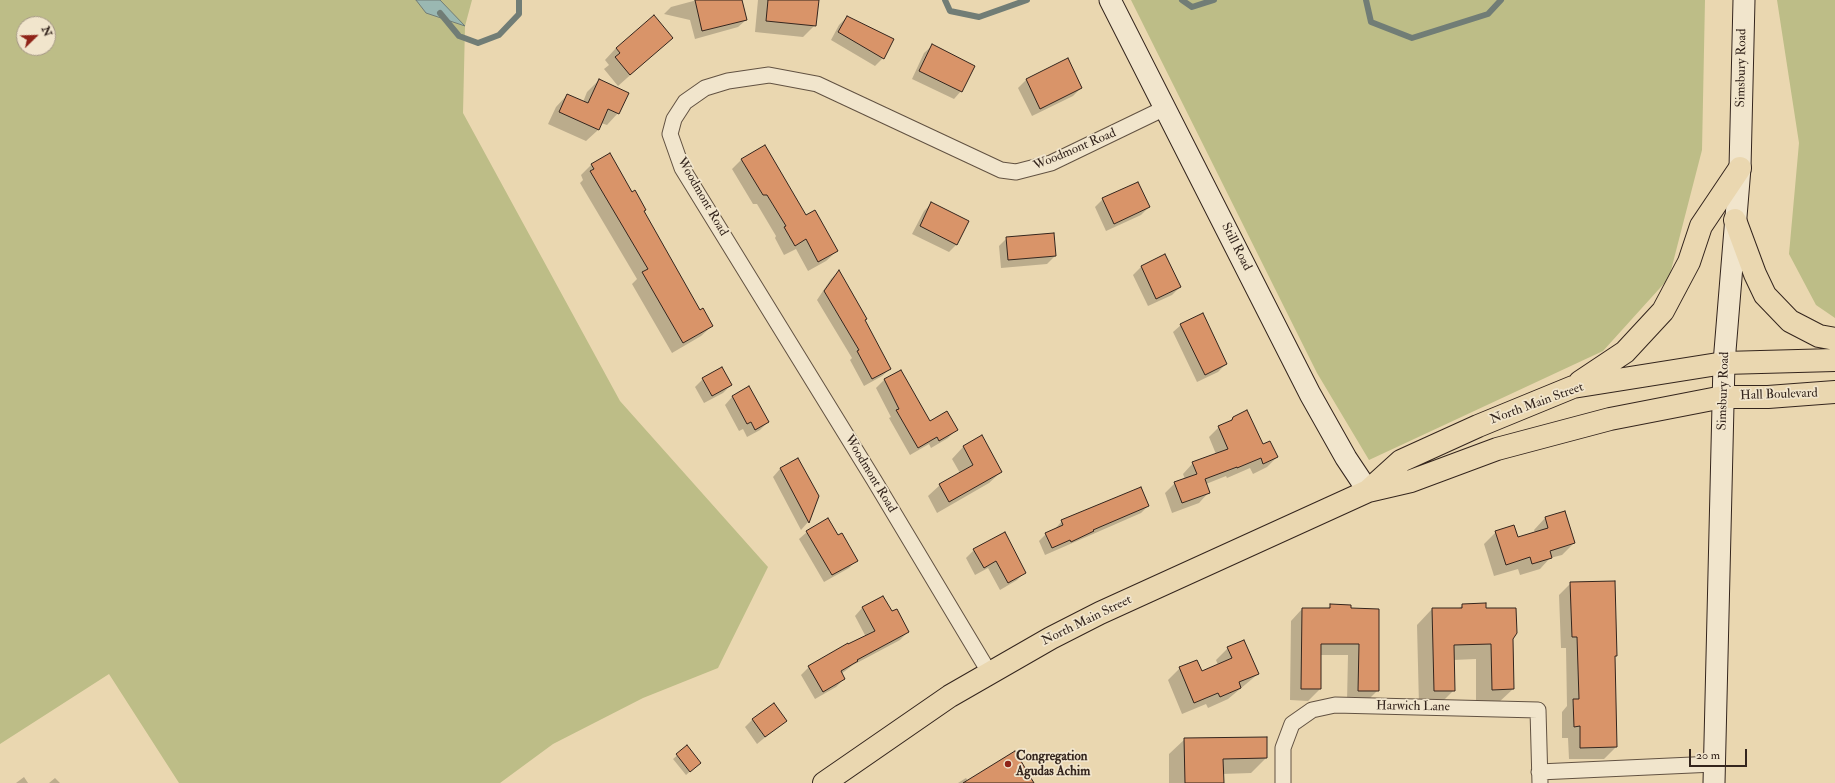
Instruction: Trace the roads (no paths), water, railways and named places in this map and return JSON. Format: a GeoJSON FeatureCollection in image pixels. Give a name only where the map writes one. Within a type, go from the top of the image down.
{"type":"FeatureCollection","features":[{"type":"Feature","properties":{"kind":"main road","name":"Still Road"},"geometry":{"type":"LineString","coordinates":[[1110,0],[1310,394],[1346,458],[1368,491]]}},
{"type":"Feature","properties":{"kind":"main road","name":"Simsbury Road"},"geometry":{"type":"LineString","coordinates":[[1714,774],[1724,363],[1740,168],[1744,0]]}},
{"type":"Feature","properties":{"kind":"main road"},"geometry":{"type":"LineString","coordinates":[[1573,387],[1625,352],[1663,311],[1689,262],[1701,226],[1740,168]]}},
{"type":"Feature","properties":{"kind":"main road"},"geometry":{"type":"LineString","coordinates":[[1735,220],[1755,274],[1765,294],[1790,321],[1819,336],[1835,339]]}},
{"type":"Feature","properties":{"kind":"main road"},"geometry":{"type":"LineString","coordinates":[[1724,363],[1835,360]]}},
{"type":"Feature","properties":{"kind":"main road","name":"North Main Street"},"geometry":{"type":"LineString","coordinates":[[1368,491],[1401,461],[1478,426],[1573,387],[1724,363]]}},
{"type":"Feature","properties":{"kind":"main road","name":"Hall Boulevard"},"geometry":{"type":"LineString","coordinates":[[1723,397],[1768,397],[1835,392]]}},
{"type":"Feature","properties":{"kind":"main road","name":"North Main Street"},"geometry":{"type":"LineString","coordinates":[[824,783],[926,712],[989,672],[1100,613],[1368,491],[1411,481],[1497,449],[1602,421],[1723,397]]}},
{"type":"Feature","properties":{"kind":"street","name":"Woodmont Road"},"geometry":{"type":"LineString","coordinates":[[989,672],[870,474],[682,168],[670,134],[674,119],[685,102],[705,88],[728,81],[769,75],[817,84],[1001,170],[1016,172],[1050,163],[1165,108]]}},
{"type":"Feature","properties":{"kind":"street","name":"Harwich Lane"},"geometry":{"type":"LineString","coordinates":[[1283,783],[1283,748],[1292,724],[1312,710],[1335,705],[1538,710],[1539,777],[1714,774]]}},
{"type":"Feature","properties":{"kind":"water"},"geometry":{"type":"Polygon","coordinates":[[[416,0],[440,0],[465,26],[426,13],[416,0]]]}},
{"type":"Feature","properties":{"kind":"waterway"},"geometry":{"type":"LineString","coordinates":[[440,13],[459,36],[478,43],[499,35],[519,14],[519,0]]}},
{"type":"Feature","properties":{"kind":"waterway"},"geometry":{"type":"LineString","coordinates":[[945,0],[950,11],[979,17],[1027,0]]}},
{"type":"Feature","properties":{"kind":"waterway"},"geometry":{"type":"LineString","coordinates":[[1182,0],[1192,7],[1214,0]]}},
{"type":"Feature","properties":{"kind":"waterway"},"geometry":{"type":"LineString","coordinates":[[1366,0],[1371,22],[1412,38],[1488,14],[1501,0]]}},
{"type":"Feature","properties":{"kind":"place","name":"Congregation Agudas Achim"},"geometry":{"type":"Point","coordinates":[1008,764]}}]}
